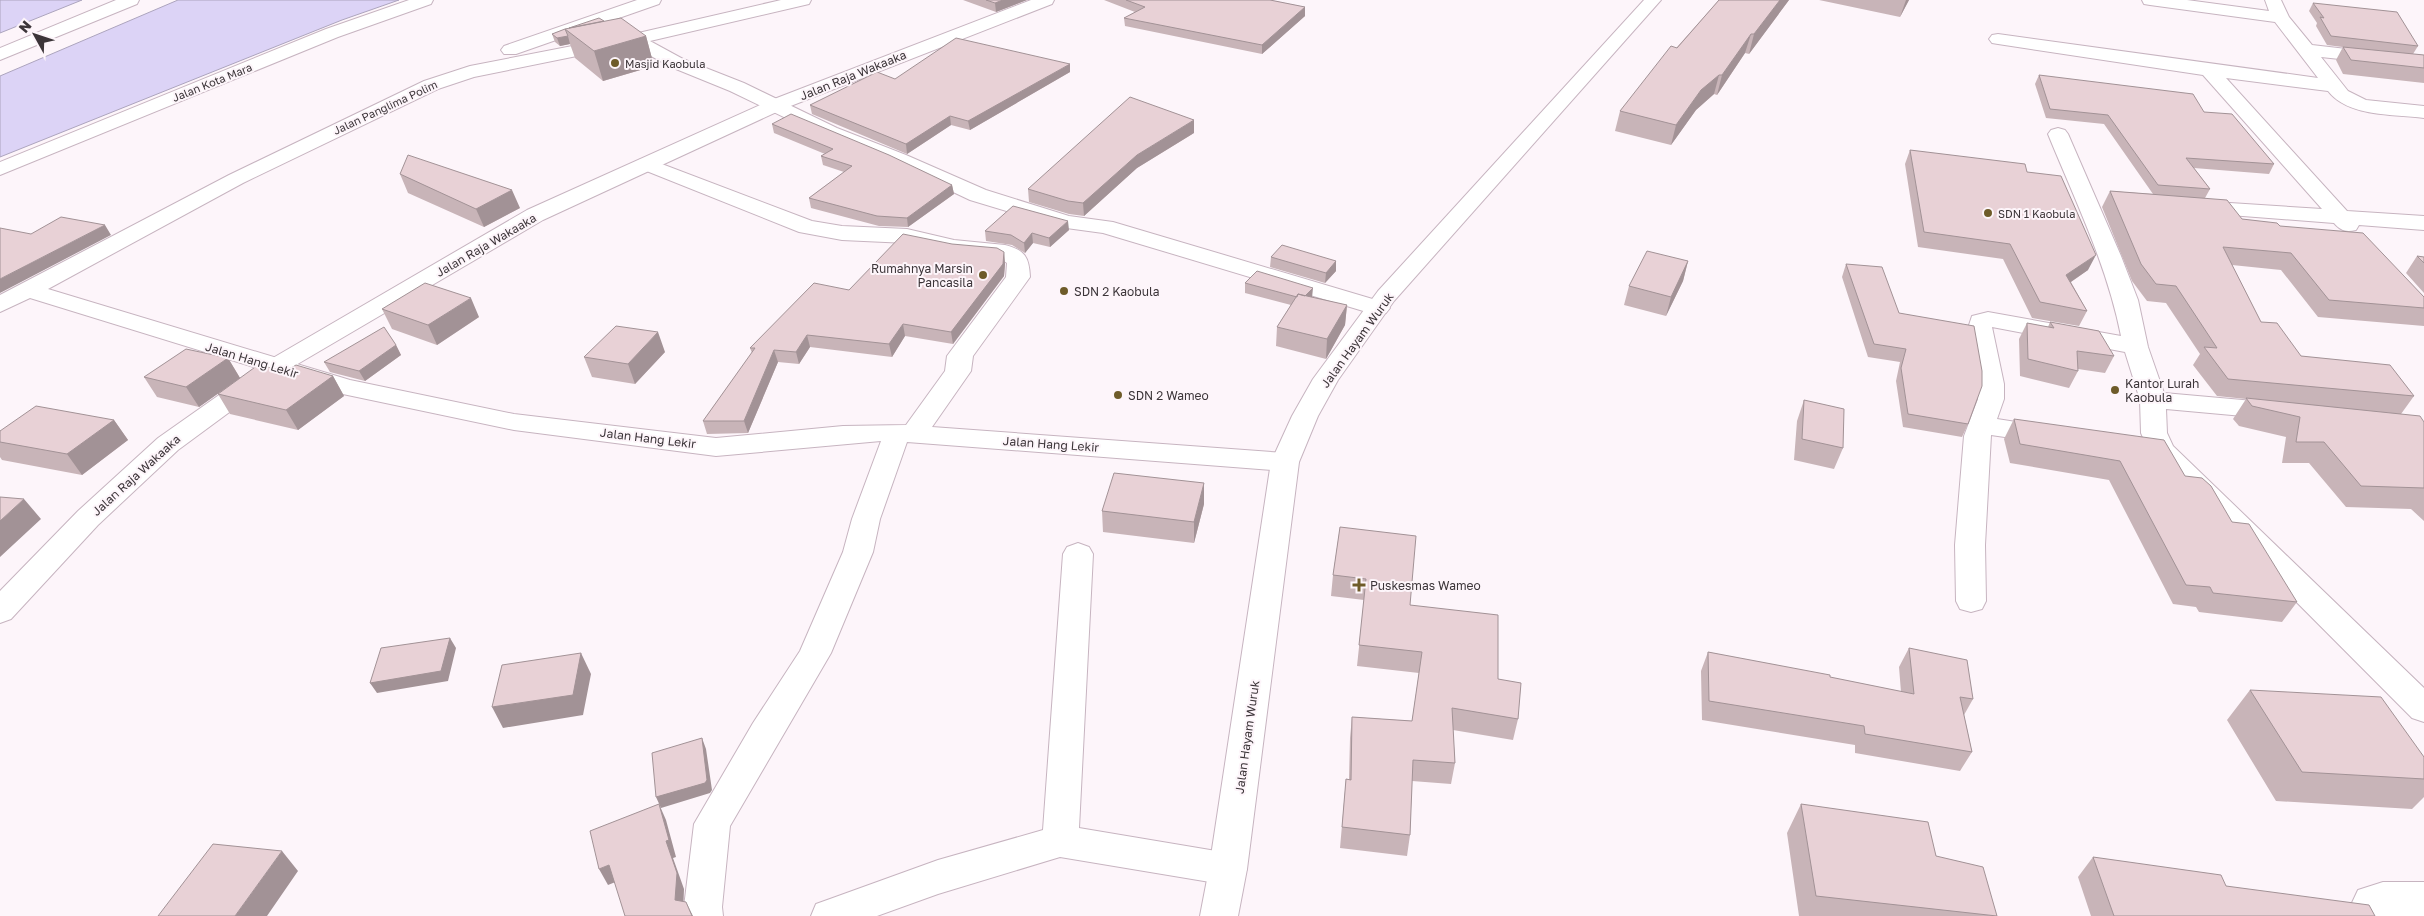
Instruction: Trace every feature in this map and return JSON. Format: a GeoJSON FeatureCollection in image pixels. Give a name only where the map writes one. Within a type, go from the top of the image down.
{"type":"FeatureCollection","features":[{"type":"Feature","properties":{"kind":"street"},"geometry":{"type":"LineString","coordinates":[[0,55],[131,0]]}},
{"type":"Feature","properties":{"kind":"street","name":"Jalan Kota Mara"},"geometry":{"type":"LineString","coordinates":[[0,169],[332,33],[425,0]]}},
{"type":"Feature","properties":{"kind":"street"},"geometry":{"type":"LineString","coordinates":[[470,72],[490,57],[653,0]]}},
{"type":"Feature","properties":{"kind":"street","name":"Jalan Panglima Polim"},"geometry":{"type":"LineString","coordinates":[[0,305],[236,179],[370,112],[431,85],[470,72],[634,39],[803,0]]}},
{"type":"Feature","properties":{"kind":"street","name":"Jalan Raja Wakaaka"},"geometry":{"type":"LineString","coordinates":[[0,611],[88,518],[168,444],[276,368],[535,216],[776,105],[1046,0]]}},
{"type":"Feature","properties":{"kind":"street","name":"Jalan Hayam Wuruk"},"geometry":{"type":"LineString","coordinates":[[1219,916],[1228,869],[1285,462],[1305,416],[1326,379],[1378,308],[1653,0]]}},
{"type":"Feature","properties":{"kind":"street"},"geometry":{"type":"LineString","coordinates":[[2150,0],[2281,18]]}},
{"type":"Feature","properties":{"kind":"street"},"geometry":{"type":"LineString","coordinates":[[2274,0],[2281,18],[2341,95],[2362,105],[2424,112]]}},
{"type":"Feature","properties":{"kind":"street"},"geometry":{"type":"LineString","coordinates":[[634,39],[677,63],[776,105],[830,132],[900,159],[978,195],[1068,222],[1104,227],[1378,308]]}},
{"type":"Feature","properties":{"kind":"street"},"geometry":{"type":"LineString","coordinates":[[1998,39],[2209,70],[2335,86]]}},
{"type":"Feature","properties":{"kind":"street"},"geometry":{"type":"LineString","coordinates":[[2306,50],[2424,63]]}},
{"type":"Feature","properties":{"kind":"street"},"geometry":{"type":"LineString","coordinates":[[2209,70],[2361,240]]}},
{"type":"Feature","properties":{"kind":"street"},"geometry":{"type":"LineString","coordinates":[[2058,134],[2095,199],[2110,256],[2126,300],[2136,347],[2153,400],[2154,433],[2161,450],[2424,709]]}},
{"type":"Feature","properties":{"kind":"street"},"geometry":{"type":"LineString","coordinates":[[646,164],[807,227],[842,233],[907,236],[954,247],[1005,252],[1018,261],[1018,277],[960,356],[958,371],[905,433],[866,519],[858,552],[815,653],[799,682],[765,733],[712,824],[702,907],[704,916]]}},
{"type":"Feature","properties":{"kind":"street"},"geometry":{"type":"LineString","coordinates":[[2184,206],[2424,223]]}},
{"type":"Feature","properties":{"kind":"street","name":"Jalan Hang Lekir"},"geometry":{"type":"LineString","coordinates":[[28,290],[276,368],[347,387],[514,422],[716,446],[749,445],[840,433],[905,433],[1285,462]]}},
{"type":"Feature","properties":{"kind":"street"},"geometry":{"type":"LineString","coordinates":[[1971,602],[1970,545],[1977,436],[1991,400],[1991,384],[1981,321],[1988,319],[2136,347]]}},
{"type":"Feature","properties":{"kind":"street"},"geometry":{"type":"LineString","coordinates":[[2153,400],[2297,413]]}},
{"type":"Feature","properties":{"kind":"street"},"geometry":{"type":"LineString","coordinates":[[1981,425],[2066,437]]}},
{"type":"Feature","properties":{"kind":"street"},"geometry":{"type":"LineString","coordinates":[[2133,446],[2161,450]]}},
{"type":"Feature","properties":{"kind":"street"},"geometry":{"type":"LineString","coordinates":[[1060,841],[1078,554]]}},
{"type":"Feature","properties":{"kind":"street"},"geometry":{"type":"LineString","coordinates":[[830,916],[938,877],[1060,841],[1228,869]]}},
{"type":"Feature","properties":{"kind":"street"},"geometry":{"type":"LineString","coordinates":[[2372,916],[2369,907],[2371,902],[2383,899],[2424,900]]}},
{"type":"Feature","properties":{"kind":"shaded area"},"geometry":{"type":"Polygon","coordinates":[[[0,0],[82,0],[0,33],[0,0]]]}},
{"type":"Feature","properties":{"kind":"shaded area"},"geometry":{"type":"Polygon","coordinates":[[[178,0],[399,0],[342,20],[0,157],[0,76],[178,0]]]}},
{"type":"Feature","properties":{"kind":"building"},"geometry":{"type":"Polygon","coordinates":[[[986,0],[1003,0],[995,3],[986,0]]]}},
{"type":"Feature","properties":{"kind":"building"},"geometry":{"type":"Polygon","coordinates":[[[1126,0],[1270,0],[1305,7],[1262,45],[1124,18],[1145,7],[1126,0]]]}},
{"type":"Feature","properties":{"kind":"building"},"geometry":{"type":"Polygon","coordinates":[[[1719,0],[1780,0],[1754,34],[1751,34],[1722,75],[1719,75],[1701,90],[1676,125],[1620,111],[1671,46],[1677,48],[1719,0]]]}},
{"type":"Feature","properties":{"kind":"building"},"geometry":{"type":"Polygon","coordinates":[[[2313,3],[2397,12],[2418,46],[2331,36],[2320,17],[2324,18],[2313,3]]]}},
{"type":"Feature","properties":{"kind":"building"},"geometry":{"type":"Polygon","coordinates":[[[599,18],[604,21],[569,28],[599,18]]]}},
{"type":"Feature","properties":{"kind":"building"},"geometry":{"type":"Polygon","coordinates":[[[621,18],[646,36],[594,51],[565,29],[621,18]]]}},
{"type":"Feature","properties":{"kind":"building"},"geometry":{"type":"Polygon","coordinates":[[[565,29],[568,36],[557,38],[552,34],[565,29]]]}},
{"type":"Feature","properties":{"kind":"building"},"geometry":{"type":"Polygon","coordinates":[[[956,38],[1070,64],[968,121],[950,116],[906,144],[810,105],[877,72],[895,79],[956,38]]]}},
{"type":"Feature","properties":{"kind":"building"},"geometry":{"type":"Polygon","coordinates":[[[2343,47],[2424,55],[2424,68],[2351,60],[2343,47]]]}},
{"type":"Feature","properties":{"kind":"building"},"geometry":{"type":"Polygon","coordinates":[[[2039,75],[2193,94],[2204,112],[2232,114],[2274,164],[2186,158],[2210,189],[2158,185],[2108,115],[2050,109],[2039,75]]]}},
{"type":"Feature","properties":{"kind":"building"},"geometry":{"type":"Polygon","coordinates":[[[1130,97],[1194,120],[1137,155],[1083,203],[1068,201],[1028,189],[1130,97]]]}},
{"type":"Feature","properties":{"kind":"building"},"geometry":{"type":"Polygon","coordinates":[[[791,114],[889,155],[952,185],[907,218],[877,216],[809,198],[852,166],[821,156],[833,149],[772,124],[791,114]]]}},
{"type":"Feature","properties":{"kind":"building"},"geometry":{"type":"Polygon","coordinates":[[[1910,150],[2025,164],[2027,172],[2061,176],[2096,255],[2066,275],[2087,311],[2040,302],[2010,244],[1924,232],[1910,150]]]}},
{"type":"Feature","properties":{"kind":"building"},"geometry":{"type":"Polygon","coordinates":[[[408,155],[512,190],[476,209],[400,174],[408,155]]]}},
{"type":"Feature","properties":{"kind":"building"},"geometry":{"type":"Polygon","coordinates":[[[2110,191],[2227,200],[2242,219],[2277,223],[2280,226],[2363,233],[2424,297],[2424,308],[2329,300],[2291,253],[2223,247],[2261,322],[2277,323],[2301,356],[2390,365],[2414,396],[2228,379],[2204,347],[2217,348],[2176,286],[2156,284],[2141,264],[2110,191]]]}},
{"type":"Feature","properties":{"kind":"building"},"geometry":{"type":"Polygon","coordinates":[[[1013,206],[1068,221],[1049,238],[1032,233],[1024,243],[1011,235],[985,231],[1013,206]]]}},
{"type":"Feature","properties":{"kind":"building"},"geometry":{"type":"Polygon","coordinates":[[[61,217],[105,225],[0,279],[0,228],[31,234],[61,217]]]}},
{"type":"Feature","properties":{"kind":"building"},"geometry":{"type":"Polygon","coordinates":[[[903,234],[952,244],[997,248],[1004,252],[1003,264],[951,332],[903,324],[889,344],[807,335],[796,352],[774,350],[744,421],[703,421],[755,348],[750,348],[814,283],[849,290],[903,234]]]}},
{"type":"Feature","properties":{"kind":"building"},"geometry":{"type":"Polygon","coordinates":[[[1282,245],[1336,261],[1326,273],[1271,257],[1282,245]]]}},
{"type":"Feature","properties":{"kind":"building"},"geometry":{"type":"Polygon","coordinates":[[[1647,251],[1688,261],[1671,297],[1629,286],[1647,251]]]}},
{"type":"Feature","properties":{"kind":"building"},"geometry":{"type":"Polygon","coordinates":[[[2417,256],[2424,257],[2424,263],[2417,256]]]}},
{"type":"Feature","properties":{"kind":"building"},"geometry":{"type":"Polygon","coordinates":[[[1846,264],[1882,267],[1899,313],[1974,326],[1982,371],[1982,386],[1968,424],[1908,414],[1901,368],[1906,349],[1874,344],[1846,264]]]}},
{"type":"Feature","properties":{"kind":"building"},"geometry":{"type":"Polygon","coordinates":[[[1257,271],[1313,288],[1305,296],[1298,294],[1297,297],[1245,283],[1257,271]]]}},
{"type":"Feature","properties":{"kind":"building"},"geometry":{"type":"Polygon","coordinates":[[[425,283],[471,298],[428,325],[382,309],[425,283]]]}},
{"type":"Feature","properties":{"kind":"building"},"geometry":{"type":"Polygon","coordinates":[[[1298,294],[1347,305],[1327,339],[1277,327],[1298,294]]]}},
{"type":"Feature","properties":{"kind":"building"},"geometry":{"type":"Polygon","coordinates":[[[2050,322],[2099,331],[2114,356],[2077,351],[2078,371],[2028,359],[2027,323],[2054,328],[2050,322]]]}},
{"type":"Feature","properties":{"kind":"building"},"geometry":{"type":"Polygon","coordinates":[[[616,326],[658,332],[628,364],[584,357],[616,326]]]}},
{"type":"Feature","properties":{"kind":"building"},"geometry":{"type":"Polygon","coordinates":[[[384,327],[396,345],[359,371],[324,362],[384,327]]]}},
{"type":"Feature","properties":{"kind":"building"},"geometry":{"type":"Polygon","coordinates":[[[186,349],[228,358],[186,387],[144,377],[186,349]]]}},
{"type":"Feature","properties":{"kind":"building"},"geometry":{"type":"Polygon","coordinates":[[[258,365],[286,371],[296,365],[333,376],[286,410],[218,394],[258,365]]]}},
{"type":"Feature","properties":{"kind":"building"},"geometry":{"type":"Polygon","coordinates":[[[2246,398],[2420,416],[2424,422],[2424,488],[2361,486],[2324,442],[2296,442],[2300,417],[2252,406],[2246,398]]]}},
{"type":"Feature","properties":{"kind":"building"},"geometry":{"type":"Polygon","coordinates":[[[1804,400],[1844,409],[1843,448],[1802,439],[1804,400]]]}},
{"type":"Feature","properties":{"kind":"building"},"geometry":{"type":"Polygon","coordinates":[[[36,406],[114,420],[67,454],[0,442],[0,431],[36,406]]]}},
{"type":"Feature","properties":{"kind":"building"},"geometry":{"type":"Polygon","coordinates":[[[2014,419],[2164,440],[2185,476],[2202,478],[2211,486],[2232,522],[2249,524],[2297,602],[2213,593],[2210,587],[2186,585],[2120,461],[2020,444],[2014,419]]]}},
{"type":"Feature","properties":{"kind":"building"},"geometry":{"type":"Polygon","coordinates":[[[1114,473],[1204,483],[1194,522],[1102,511],[1114,473]]]}},
{"type":"Feature","properties":{"kind":"building"},"geometry":{"type":"Polygon","coordinates":[[[0,497],[24,499],[0,521],[0,497]]]}},
{"type":"Feature","properties":{"kind":"building"},"geometry":{"type":"Polygon","coordinates":[[[1340,527],[1416,536],[1410,605],[1498,615],[1498,679],[1521,683],[1518,719],[1452,708],[1455,763],[1413,760],[1410,835],[1342,827],[1346,779],[1351,780],[1352,717],[1412,721],[1422,652],[1359,645],[1366,579],[1333,575],[1340,527]]]}},
{"type":"Feature","properties":{"kind":"building"},"geometry":{"type":"Polygon","coordinates":[[[450,638],[441,671],[370,683],[381,648],[450,638]]]}},
{"type":"Feature","properties":{"kind":"building"},"geometry":{"type":"Polygon","coordinates":[[[1909,648],[1967,660],[1973,699],[1960,697],[1972,752],[1865,734],[1864,726],[1709,701],[1708,652],[1830,675],[1830,677],[1914,694],[1909,648]]]}},
{"type":"Feature","properties":{"kind":"building"},"geometry":{"type":"Polygon","coordinates":[[[581,653],[573,695],[492,707],[502,665],[581,653]]]}},
{"type":"Feature","properties":{"kind":"building"},"geometry":{"type":"Polygon","coordinates":[[[2250,690],[2381,697],[2424,757],[2424,779],[2302,772],[2250,690]]]}},
{"type":"Feature","properties":{"kind":"building"},"geometry":{"type":"Polygon","coordinates":[[[702,738],[707,780],[705,783],[656,797],[652,753],[702,738]]]}},
{"type":"Feature","properties":{"kind":"building"},"geometry":{"type":"Polygon","coordinates":[[[659,804],[669,840],[666,841],[677,873],[675,900],[686,902],[692,916],[625,916],[609,865],[599,869],[590,831],[659,804]]]}},
{"type":"Feature","properties":{"kind":"building"},"geometry":{"type":"Polygon","coordinates":[[[1801,804],[1928,822],[1936,856],[1983,867],[1997,916],[1816,896],[1801,804]]]}},
{"type":"Feature","properties":{"kind":"building"},"geometry":{"type":"Polygon","coordinates":[[[213,844],[282,851],[235,916],[158,916],[213,844]]]}},
{"type":"Feature","properties":{"kind":"building"},"geometry":{"type":"Polygon","coordinates":[[[2093,857],[2221,875],[2226,886],[2369,905],[2375,916],[2114,916],[2093,857]]]}},
{"type":"Feature","properties":{"kind":"place","name":"Masjid Kaobula"},"geometry":{"type":"Point","coordinates":[615,63]}},
{"type":"Feature","properties":{"kind":"place","name":"SDN 1 Kaobula"},"geometry":{"type":"Point","coordinates":[1988,213]}},
{"type":"Feature","properties":{"kind":"place","name":"Rumahnya Marsin Pancasila"},"geometry":{"type":"Point","coordinates":[983,275]}},
{"type":"Feature","properties":{"kind":"place","name":"SDN 2 Kaobula"},"geometry":{"type":"Point","coordinates":[1064,291]}},
{"type":"Feature","properties":{"kind":"place","name":"Kantor Lurah Kaobula"},"geometry":{"type":"Point","coordinates":[2115,390]}},
{"type":"Feature","properties":{"kind":"place","name":"SDN 2 Wameo"},"geometry":{"type":"Point","coordinates":[1118,395]}},
{"type":"Feature","properties":{"kind":"place","name":"Puskesmas Wameo"},"geometry":{"type":"Point","coordinates":[1359,585]}}]}
